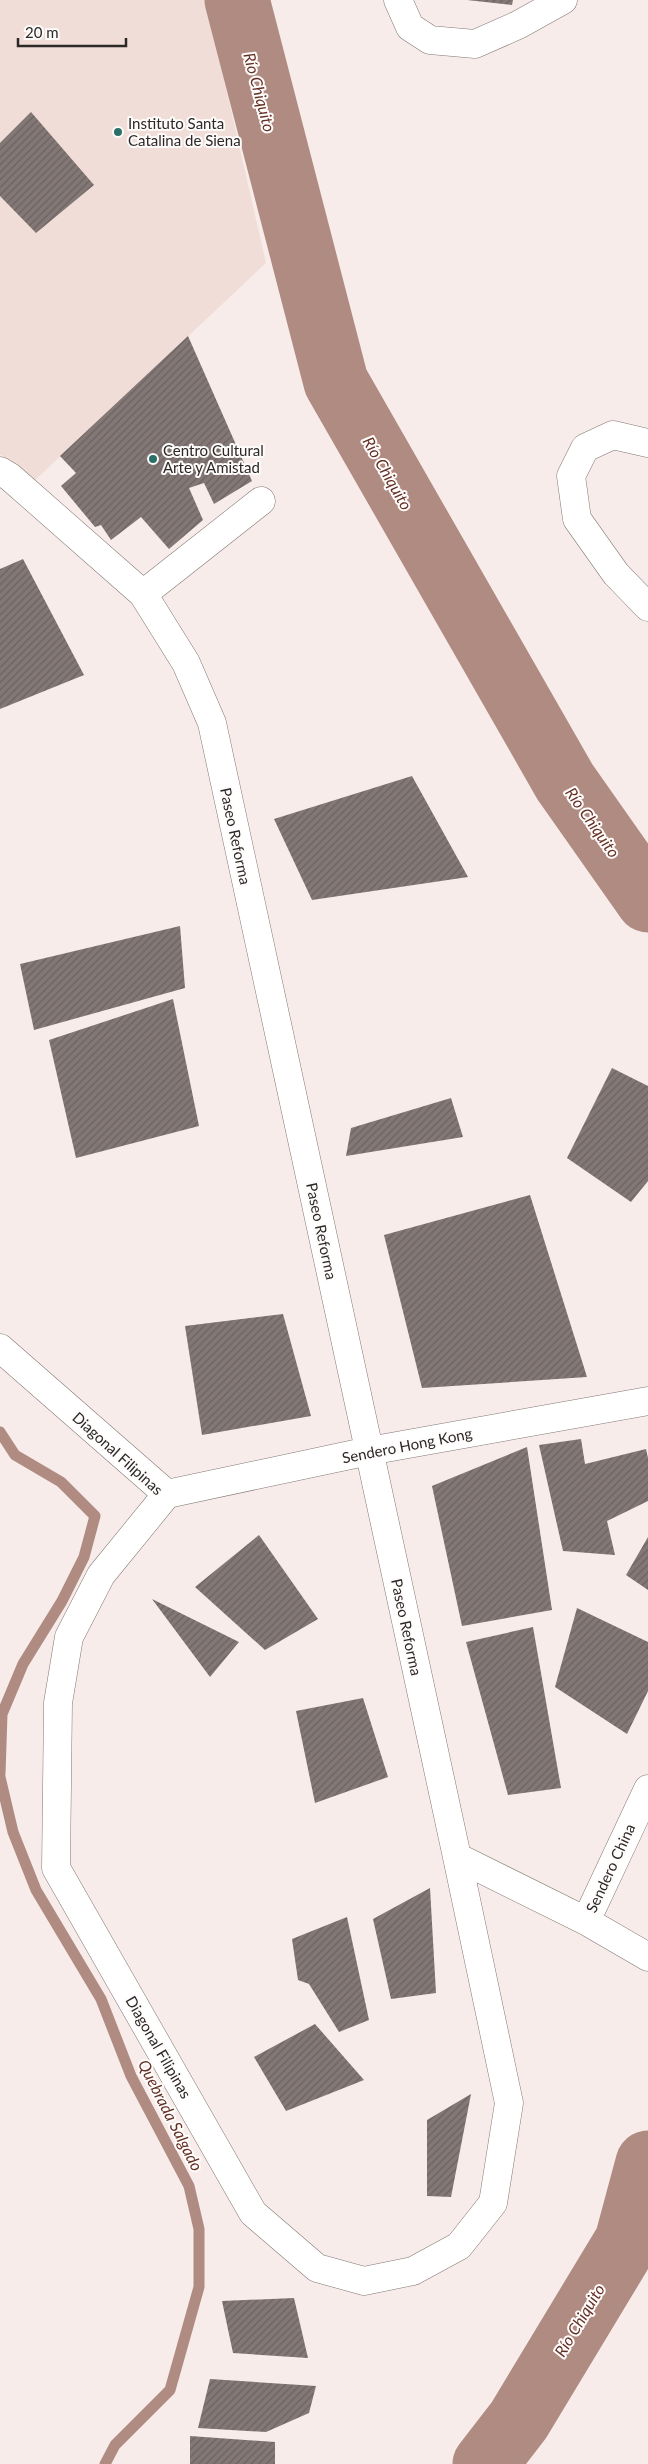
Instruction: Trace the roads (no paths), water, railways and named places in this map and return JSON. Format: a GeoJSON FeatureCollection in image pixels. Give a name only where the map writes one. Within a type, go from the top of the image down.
{"type":"FeatureCollection","features":[{"type":"Feature","properties":{"kind":"street"},"geometry":{"type":"LineString","coordinates":[[398,0],[410,27],[430,40],[475,44],[518,25],[563,0]]}},
{"type":"Feature","properties":{"kind":"street"},"geometry":{"type":"LineString","coordinates":[[648,443],[613,434],[585,448],[571,476],[577,519],[616,574],[648,607]]}},
{"type":"Feature","properties":{"kind":"street","name":"Paseo Reforma"},"geometry":{"type":"LineString","coordinates":[[3,478],[143,594],[186,663],[212,723],[457,1857]]}},
{"type":"Feature","properties":{"kind":"street"},"geometry":{"type":"LineString","coordinates":[[143,594],[261,501]]}},
{"type":"Feature","properties":{"kind":"street","name":"Diagonal Filipinas"},"geometry":{"type":"LineString","coordinates":[[0,1348],[167,1494],[101,1575],[69,1637],[58,1703],[56,1868],[253,2213],[317,2268],[364,2281],[413,2270],[459,2246],[493,2203],[509,2103],[457,1857]]}},
{"type":"Feature","properties":{"kind":"street","name":"Sendero Hong Kong"},"geometry":{"type":"LineString","coordinates":[[167,1494],[369,1451],[648,1401]]}},
{"type":"Feature","properties":{"kind":"street","name":"Sendero China"},"geometry":{"type":"LineString","coordinates":[[586,1921],[648,1789]]}},
{"type":"Feature","properties":{"kind":"street"},"geometry":{"type":"LineString","coordinates":[[457,1857],[586,1921],[648,1957]]}},
{"type":"Feature","properties":{"kind":"waterway","name":"Río Chiquito"},"geometry":{"type":"LineString","coordinates":[[237,0],[336,382],[565,782],[648,900]]}},
{"type":"Feature","properties":{"kind":"waterway","name":"Quebrada Salgado"},"geometry":{"type":"LineString","coordinates":[[0,1432],[15,1455],[61,1482],[95,1516],[84,1557],[62,1601],[23,1664],[2,1714],[0,1774]]}},
{"type":"Feature","properties":{"kind":"waterway","name":"Quebrada Salgado"},"geometry":{"type":"LineString","coordinates":[[0,1777],[13,1832],[36,1890],[101,1999],[131,2076],[189,2186],[199,2229],[199,2287],[170,2390],[115,2445],[105,2464]]}},
{"type":"Feature","properties":{"kind":"waterway","name":"Río Chiquito"},"geometry":{"type":"LineString","coordinates":[[485,2464],[519,2420],[627,2241],[648,2163]]}},
{"type":"Feature","properties":{"kind":"place","name":"Instituto Santa Catalina de Siena"},"geometry":{"type":"Point","coordinates":[118,132]}},
{"type":"Feature","properties":{"kind":"place","name":"Centro Cultural Arte y Amistad"},"geometry":{"type":"Point","coordinates":[153,459]}}]}
